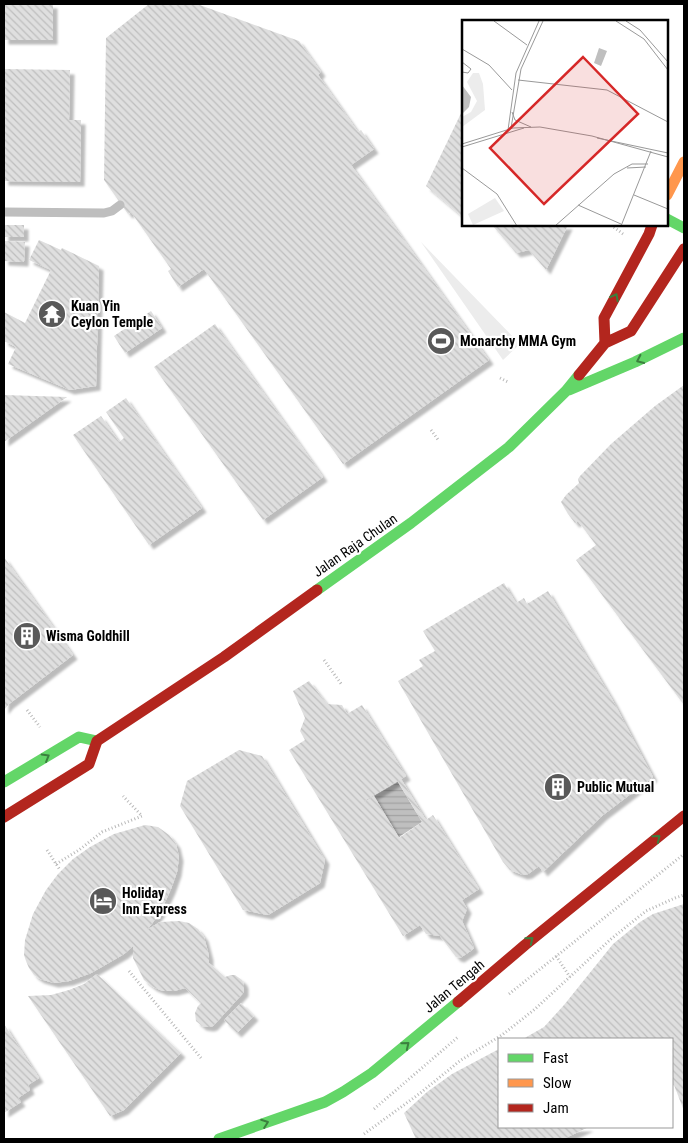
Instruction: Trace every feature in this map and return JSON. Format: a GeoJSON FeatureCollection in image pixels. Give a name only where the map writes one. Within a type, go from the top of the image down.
{"type":"FeatureCollection","features":[{"type":"Feature","properties":{"kind":"main road"},"geometry":{"type":"LineString","coordinates":[[668,193],[684,162]]}},
{"type":"Feature","properties":{"kind":"main road"},"geometry":{"type":"LineString","coordinates":[[668,220],[684,228]]}},
{"type":"Feature","properties":{"kind":"main road"},"geometry":{"type":"LineString","coordinates":[[605,343],[604,318],[653,233]]}},
{"type":"Feature","properties":{"kind":"main road","name":"Jalan Raja Chulan"},"geometry":{"type":"LineString","coordinates":[[97,741],[224,657],[410,524],[509,447],[566,391],[605,343],[631,331],[681,251]]}},
{"type":"Feature","properties":{"kind":"main road"},"geometry":{"type":"LineString","coordinates":[[566,391],[629,365],[684,338]]}},
{"type":"Feature","properties":{"kind":"main road"},"geometry":{"type":"LineString","coordinates":[[4,782],[79,737],[97,741],[89,764],[4,817]]}},
{"type":"Feature","properties":{"kind":"main road","name":"Jalan Tengah"},"geometry":{"type":"LineString","coordinates":[[220,1139],[324,1102],[372,1073],[684,816]]}},
{"type":"Feature","properties":{"kind":"lane"},"geometry":{"type":"LineString","coordinates":[[4,212],[104,213],[112,211],[120,205]]}},
{"type":"Feature","properties":{"kind":"path"},"geometry":{"type":"LineString","coordinates":[[500,378],[508,382]]}},
{"type":"Feature","properties":{"kind":"path"},"geometry":{"type":"LineString","coordinates":[[431,430],[439,441]]}},
{"type":"Feature","properties":{"kind":"path"},"geometry":{"type":"LineString","coordinates":[[324,660],[342,685]]}},
{"type":"Feature","properties":{"kind":"path"},"geometry":{"type":"LineString","coordinates":[[27,710],[40,727]]}},
{"type":"Feature","properties":{"kind":"path"},"geometry":{"type":"LineString","coordinates":[[56,864],[79,850],[102,832],[142,816],[123,796]]}},
{"type":"Feature","properties":{"kind":"path"},"geometry":{"type":"LineString","coordinates":[[47,850],[60,870]]}},
{"type":"Feature","properties":{"kind":"path"},"geometry":{"type":"LineString","coordinates":[[506,997],[684,854]]}},
{"type":"Feature","properties":{"kind":"path"},"geometry":{"type":"LineString","coordinates":[[364,1134],[419,1094],[461,1060],[502,1035],[535,1009],[610,939],[646,911],[684,895]]}},
{"type":"Feature","properties":{"kind":"path"},"geometry":{"type":"LineString","coordinates":[[556,956],[570,977]]}},
{"type":"Feature","properties":{"kind":"path"},"geometry":{"type":"LineString","coordinates":[[129,971],[201,1058]]}},
{"type":"Feature","properties":{"kind":"path"},"geometry":{"type":"LineString","coordinates":[[374,1109],[462,1034]]}},
{"type":"Feature","properties":{"kind":"shaded area"},"geometry":{"type":"Polygon","coordinates":[[[421,242],[520,344],[503,360],[421,242]]]}},
{"type":"Feature","properties":{"kind":"shaded area"},"geometry":{"type":"Polygon","coordinates":[[[398,782],[422,822],[399,837],[374,796],[398,782]]]}},
{"type":"Feature","properties":{"kind":"building"},"geometry":{"type":"Polygon","coordinates":[[[4,4],[53,4],[53,40],[4,40],[4,4]]]}},
{"type":"Feature","properties":{"kind":"building"},"geometry":{"type":"Polygon","coordinates":[[[149,4],[197,4],[299,41],[321,72],[318,75],[358,132],[361,130],[374,149],[351,165],[489,360],[343,464],[204,269],[178,287],[168,271],[171,269],[131,212],[128,214],[104,180],[106,38],[149,4]]]}},
{"type":"Feature","properties":{"kind":"building"},"geometry":{"type":"Polygon","coordinates":[[[4,69],[70,70],[69,120],[81,120],[80,182],[4,181],[4,69]]]}},
{"type":"Feature","properties":{"kind":"building"},"geometry":{"type":"Polygon","coordinates":[[[462,111],[462,216],[426,186],[462,111]]]}},
{"type":"Feature","properties":{"kind":"building"},"geometry":{"type":"Polygon","coordinates":[[[4,225],[24,225],[24,237],[4,237],[4,225]]]}},
{"type":"Feature","properties":{"kind":"building"},"geometry":{"type":"Polygon","coordinates":[[[493,226],[568,226],[546,270],[529,250],[516,253],[493,226]]]}},
{"type":"Feature","properties":{"kind":"building","name":"Kuan Yin Ceylon Temple"},"geometry":{"type":"Polygon","coordinates":[[[39,240],[61,250],[62,248],[99,266],[96,386],[70,390],[8,364],[16,347],[4,341],[4,312],[25,323],[51,270],[29,260],[39,240]]]}},
{"type":"Feature","properties":{"kind":"building"},"geometry":{"type":"Polygon","coordinates":[[[4,241],[25,242],[24,262],[4,261],[4,241]]]}},
{"type":"Feature","properties":{"kind":"building"},"geometry":{"type":"Polygon","coordinates":[[[151,311],[162,328],[125,353],[114,336],[151,311]]]}},
{"type":"Feature","properties":{"kind":"building"},"geometry":{"type":"Polygon","coordinates":[[[215,324],[323,477],[263,520],[154,367],[215,324]]]}},
{"type":"Feature","properties":{"kind":"building"},"geometry":{"type":"Polygon","coordinates":[[[684,385],[684,705],[576,560],[596,545],[578,521],[575,523],[561,502],[579,483],[578,479],[580,476],[611,444],[655,406],[684,385]]]}},
{"type":"Feature","properties":{"kind":"building"},"geometry":{"type":"Polygon","coordinates":[[[4,395],[67,397],[4,442],[4,395]]]}},
{"type":"Feature","properties":{"kind":"building"},"geometry":{"type":"Polygon","coordinates":[[[126,398],[202,508],[149,545],[73,435],[101,416],[119,442],[124,438],[106,412],[126,398]]]}},
{"type":"Feature","properties":{"kind":"building","name":"Wisma Goldhill"},"geometry":{"type":"Polygon","coordinates":[[[4,557],[73,655],[9,704],[4,710],[4,557]]]}},
{"type":"Feature","properties":{"kind":"building"},"geometry":{"type":"Polygon","coordinates":[[[504,583],[516,603],[524,598],[527,604],[548,591],[613,701],[653,777],[603,815],[543,872],[539,866],[528,874],[523,875],[510,870],[503,862],[398,681],[423,666],[419,660],[435,651],[423,631],[504,583]]]}},
{"type":"Feature","properties":{"kind":"building"},"geometry":{"type":"Polygon","coordinates":[[[309,681],[327,704],[342,705],[347,714],[362,705],[406,776],[364,801],[374,817],[365,802],[374,796],[399,838],[422,822],[398,782],[401,779],[426,820],[433,815],[479,889],[462,900],[467,909],[462,921],[474,948],[460,958],[456,957],[440,936],[426,934],[420,925],[403,936],[289,750],[305,740],[300,731],[305,718],[293,691],[309,681]]]}},
{"type":"Feature","properties":{"kind":"building"},"geometry":{"type":"Polygon","coordinates":[[[239,750],[262,756],[325,860],[320,883],[268,915],[243,910],[180,806],[187,781],[239,750]]]}},
{"type":"Feature","properties":{"kind":"building","name":"Holiday Inn Express"},"geometry":{"type":"Polygon","coordinates":[[[145,825],[158,827],[169,835],[176,844],[179,857],[177,872],[171,889],[160,913],[147,930],[160,922],[179,921],[189,923],[198,929],[204,937],[209,963],[225,977],[235,975],[244,984],[244,992],[213,1026],[202,1026],[196,1021],[195,1013],[201,1003],[185,988],[163,991],[153,987],[144,980],[133,958],[133,946],[124,954],[91,973],[69,981],[54,983],[40,979],[34,975],[26,961],[24,955],[25,940],[33,914],[46,890],[58,874],[73,859],[90,847],[114,834],[145,825]]]}},
{"type":"Feature","properties":{"kind":"building"},"geometry":{"type":"Polygon","coordinates":[[[684,904],[684,1111],[673,1086],[673,1038],[525,1038],[544,1027],[613,944],[653,914],[684,904]]]}},
{"type":"Feature","properties":{"kind":"building"},"geometry":{"type":"Polygon","coordinates":[[[97,974],[181,1053],[124,1110],[110,1116],[28,996],[51,995],[69,990],[84,984],[97,974]]]}},
{"type":"Feature","properties":{"kind":"building"},"geometry":{"type":"Polygon","coordinates":[[[241,1003],[254,1016],[237,1033],[224,1020],[241,1003]]]}},
{"type":"Feature","properties":{"kind":"building"},"geometry":{"type":"Polygon","coordinates":[[[4,1024],[39,1078],[28,1085],[30,1090],[18,1098],[21,1102],[4,1113],[4,1024]]]}},
{"type":"Feature","properties":{"kind":"building"},"geometry":{"type":"Polygon","coordinates":[[[498,1050],[498,1128],[587,1128],[563,1139],[416,1139],[404,1113],[427,1092],[452,1074],[498,1050]]]}},
{"type":"Feature","properties":{"kind":"traffic: fast"},"geometry":{"type":"LineString","coordinates":[[668,220],[684,228]]}},
{"type":"Feature","properties":{"kind":"traffic: fast"},"geometry":{"type":"LineString","coordinates":[[569,390],[635,362],[684,338]]}},
{"type":"Feature","properties":{"kind":"traffic: fast"},"geometry":{"type":"LineString","coordinates":[[317,590],[411,523],[509,447],[566,391],[579,375]]}},
{"type":"Feature","properties":{"kind":"traffic: fast"},"geometry":{"type":"LineString","coordinates":[[4,782],[79,737],[97,741]]}},
{"type":"Feature","properties":{"kind":"traffic: fast"},"geometry":{"type":"LineString","coordinates":[[219,1139],[325,1102],[343,1092],[372,1073],[458,1002]]}},
{"type":"Feature","properties":{"kind":"traffic: slow"},"geometry":{"type":"LineString","coordinates":[[668,193],[684,162]]}},
{"type":"Feature","properties":{"kind":"traffic: jam"},"geometry":{"type":"LineString","coordinates":[[605,343],[604,318],[652,226]]}},
{"type":"Feature","properties":{"kind":"traffic: jam"},"geometry":{"type":"LineString","coordinates":[[579,375],[605,343],[631,331],[684,249]]}},
{"type":"Feature","properties":{"kind":"traffic: jam"},"geometry":{"type":"LineString","coordinates":[[4,817],[89,764],[97,741],[224,657],[317,590]]}},
{"type":"Feature","properties":{"kind":"traffic: jam"},"geometry":{"type":"LineString","coordinates":[[458,1002],[684,816]]}},
{"type":"Feature","properties":{"kind":"place","name":"Kuan Yin Ceylon Temple"},"geometry":{"type":"Point","coordinates":[52,314]}},
{"type":"Feature","properties":{"kind":"place","name":"Monarchy MMA Gym"},"geometry":{"type":"Point","coordinates":[441,341]}},
{"type":"Feature","properties":{"kind":"place","name":"Wisma Goldhill"},"geometry":{"type":"Point","coordinates":[27,636]}},
{"type":"Feature","properties":{"kind":"place","name":"Public Mutual"},"geometry":{"type":"Point","coordinates":[558,787]}},
{"type":"Feature","properties":{"kind":"place","name":"Holiday Inn Express"},"geometry":{"type":"Point","coordinates":[103,901]}}]}
